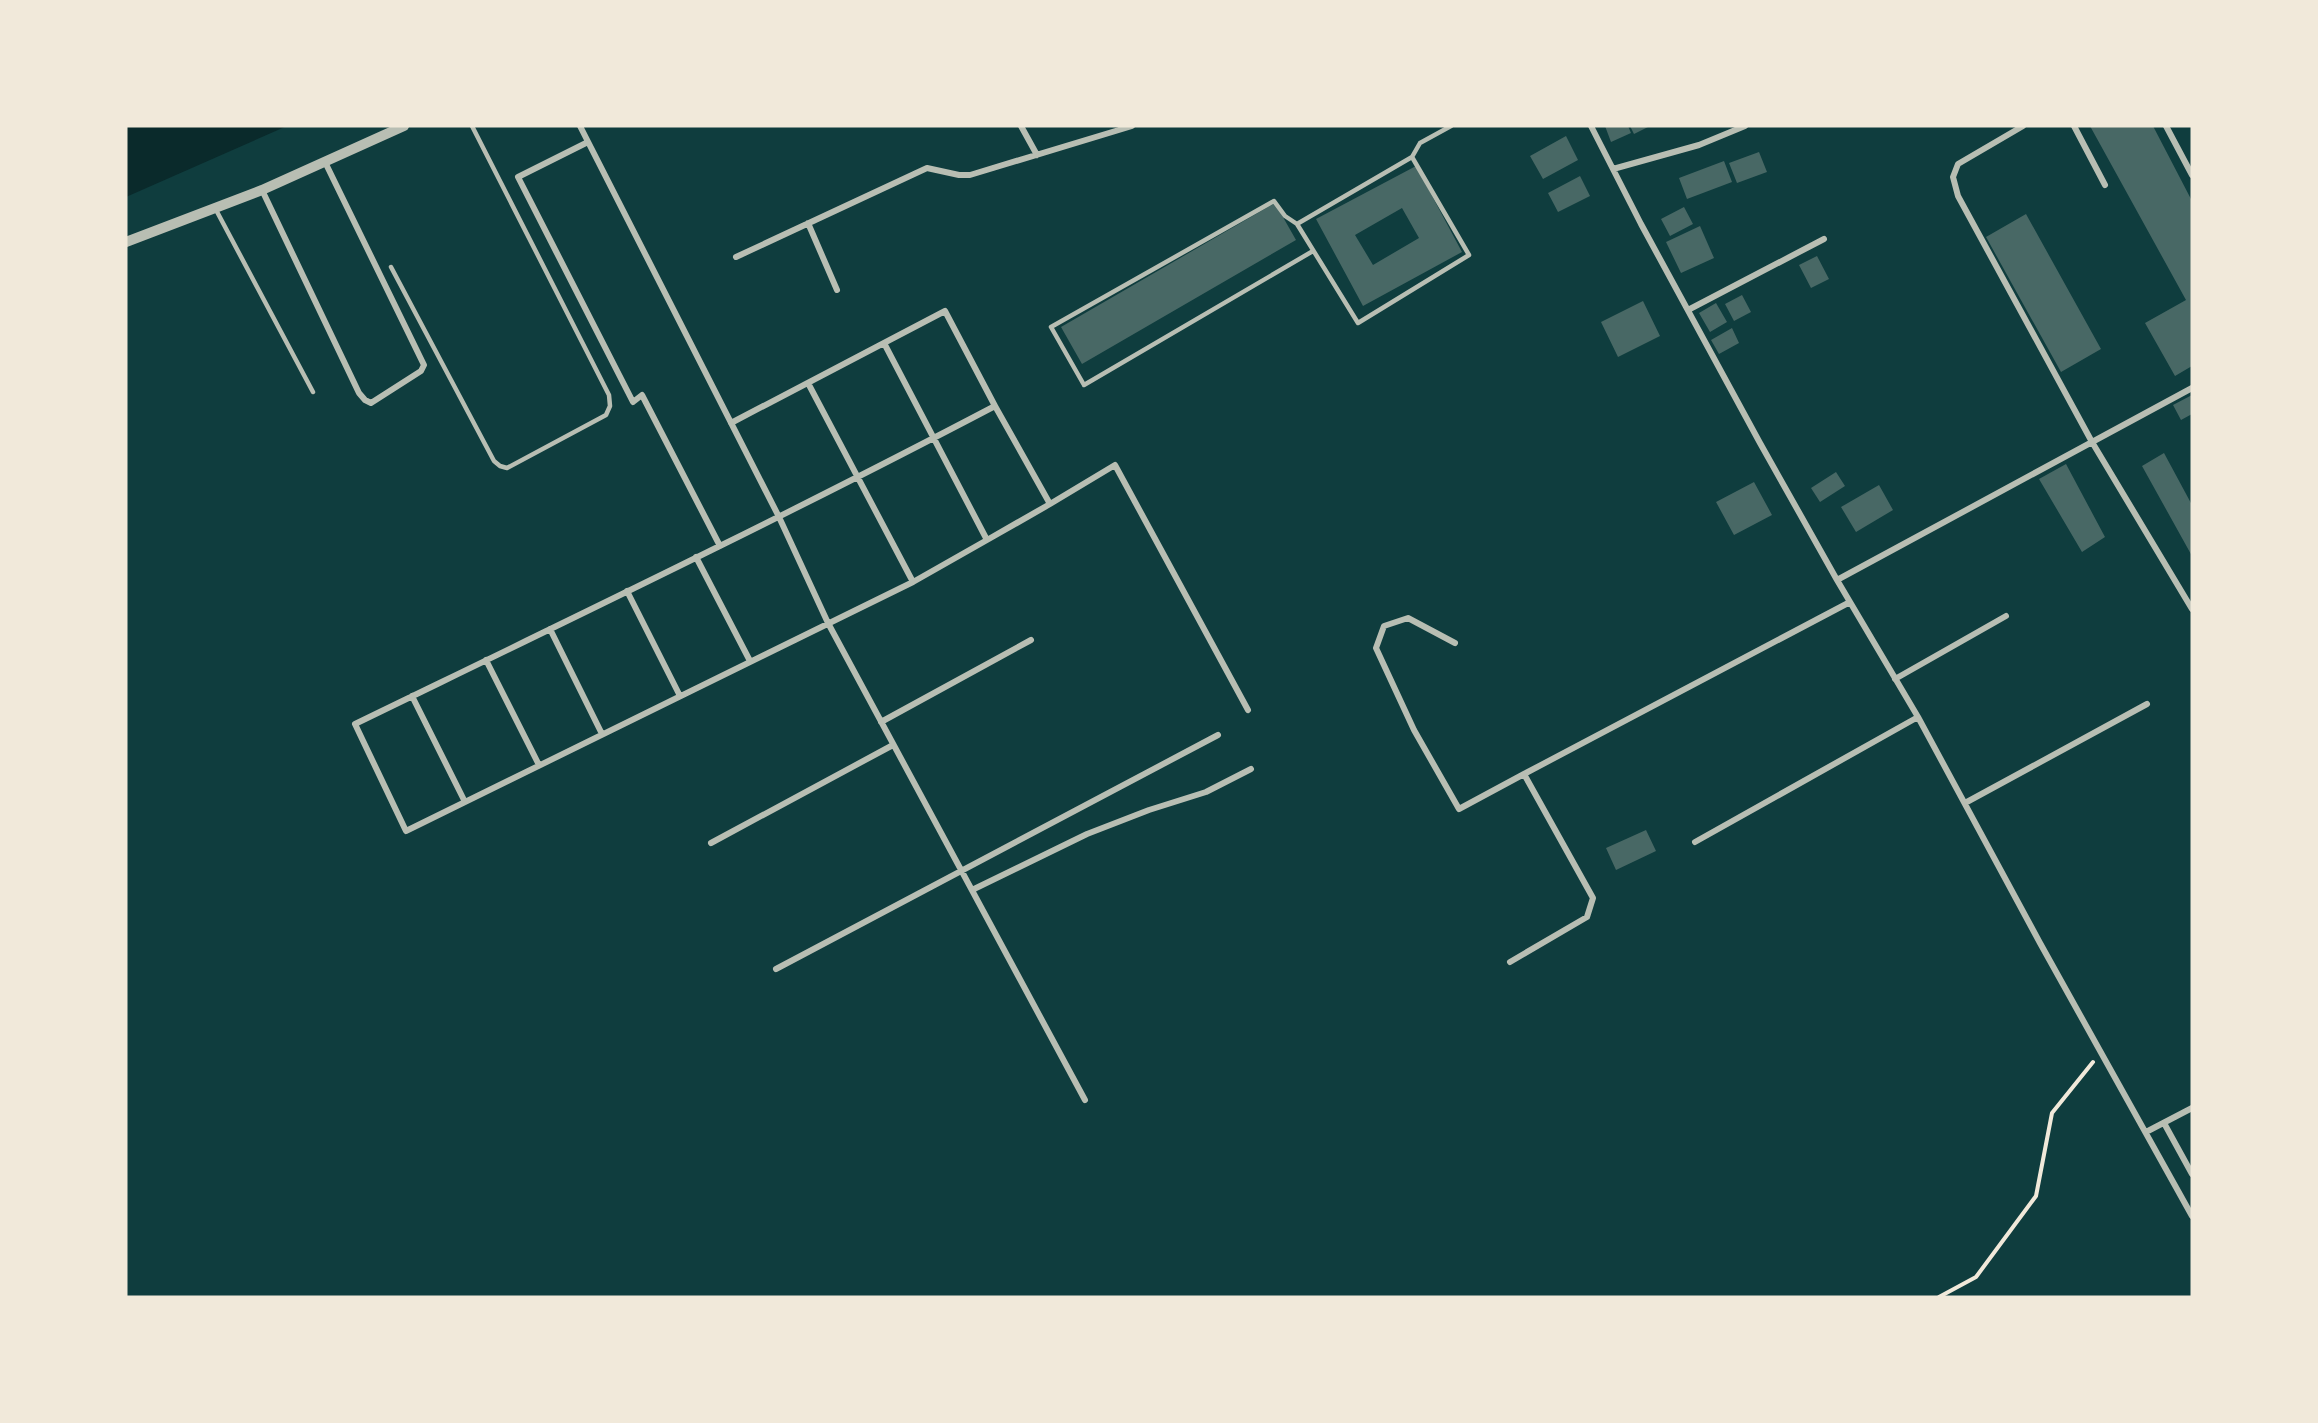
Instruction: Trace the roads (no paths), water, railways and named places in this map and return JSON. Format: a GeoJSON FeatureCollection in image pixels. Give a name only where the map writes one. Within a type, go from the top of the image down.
{"type":"FeatureCollection","features":[{"type":"Feature","properties":{"kind":"street"},"geometry":{"type":"LineString","coordinates":[[126,242],[262,190],[404,126]]}},
{"type":"Feature","properties":{"kind":"street"},"geometry":{"type":"LineString","coordinates":[[580,126],[779,517],[828,623],[1085,1100]]}},
{"type":"Feature","properties":{"kind":"street"},"geometry":{"type":"LineString","coordinates":[[1021,126],[1037,155]]}},
{"type":"Feature","properties":{"kind":"street"},"geometry":{"type":"LineString","coordinates":[[736,257],[927,168],[970,175],[1132,126]]}},
{"type":"Feature","properties":{"kind":"street"},"geometry":{"type":"LineString","coordinates":[[1592,126],[1688,310],[1837,580],[1918,717],[2192,1216]]}},
{"type":"Feature","properties":{"kind":"street"},"geometry":{"type":"LineString","coordinates":[[1613,169],[1699,145],[1745,126]]}},
{"type":"Feature","properties":{"kind":"street"},"geometry":{"type":"LineString","coordinates":[[2023,126],[1958,164],[1953,177],[1958,196],[2092,442],[2192,609]]}},
{"type":"Feature","properties":{"kind":"street"},"geometry":{"type":"LineString","coordinates":[[2074,126],[2105,185]]}},
{"type":"Feature","properties":{"kind":"street"},"geometry":{"type":"LineString","coordinates":[[2166,126],[2192,175]]}},
{"type":"Feature","properties":{"kind":"street"},"geometry":{"type":"LineString","coordinates":[[588,142],[518,177],[633,402],[642,395],[720,546]]}},
{"type":"Feature","properties":{"kind":"street"},"geometry":{"type":"LineString","coordinates":[[262,190],[359,393],[371,403],[421,371],[424,365],[326,162]]}},
{"type":"Feature","properties":{"kind":"street"},"geometry":{"type":"LineString","coordinates":[[808,223],[837,290]]}},
{"type":"Feature","properties":{"kind":"street"},"geometry":{"type":"LineString","coordinates":[[1688,310],[1824,239]]}},
{"type":"Feature","properties":{"kind":"street"},"geometry":{"type":"LineString","coordinates":[[731,423],[945,311],[1050,504]]}},
{"type":"Feature","properties":{"kind":"street"},"geometry":{"type":"LineString","coordinates":[[884,343],[987,540]]}},
{"type":"Feature","properties":{"kind":"street"},"geometry":{"type":"LineString","coordinates":[[808,383],[913,582]]}},
{"type":"Feature","properties":{"kind":"street"},"geometry":{"type":"LineString","coordinates":[[1837,580],[2192,388]]}},
{"type":"Feature","properties":{"kind":"street"},"geometry":{"type":"LineString","coordinates":[[995,406],[779,517],[355,724],[406,831],[913,582],[1115,465],[1248,710]]}},
{"type":"Feature","properties":{"kind":"street"},"geometry":{"type":"LineString","coordinates":[[696,557],[750,662]]}},
{"type":"Feature","properties":{"kind":"street"},"geometry":{"type":"LineString","coordinates":[[627,591],[680,696]]}},
{"type":"Feature","properties":{"kind":"street"},"geometry":{"type":"LineString","coordinates":[[1455,643],[1408,618],[1384,626],[1376,648],[1414,730],[1459,809],[1850,602]]}},
{"type":"Feature","properties":{"kind":"street"},"geometry":{"type":"LineString","coordinates":[[1895,679],[2006,616]]}},
{"type":"Feature","properties":{"kind":"street"},"geometry":{"type":"LineString","coordinates":[[550,629],[602,734]]}},
{"type":"Feature","properties":{"kind":"street"},"geometry":{"type":"LineString","coordinates":[[881,722],[1032,640]]}},
{"type":"Feature","properties":{"kind":"street"},"geometry":{"type":"LineString","coordinates":[[486,660],[539,765]]}},
{"type":"Feature","properties":{"kind":"street"},"geometry":{"type":"LineString","coordinates":[[412,696],[465,802]]}},
{"type":"Feature","properties":{"kind":"street"},"geometry":{"type":"LineString","coordinates":[[1965,803],[2147,704]]}},
{"type":"Feature","properties":{"kind":"street"},"geometry":{"type":"LineString","coordinates":[[1695,842],[1918,717]]}},
{"type":"Feature","properties":{"kind":"street"},"geometry":{"type":"LineString","coordinates":[[776,969],[1218,735]]}},
{"type":"Feature","properties":{"kind":"street"},"geometry":{"type":"LineString","coordinates":[[711,843],[893,745]]}},
{"type":"Feature","properties":{"kind":"street"},"geometry":{"type":"LineString","coordinates":[[972,890],[1087,834],[1149,810],[1206,792],[1251,769]]}},
{"type":"Feature","properties":{"kind":"street"},"geometry":{"type":"LineString","coordinates":[[1510,962],[1587,917],[1593,898],[1524,774]]}},
{"type":"Feature","properties":{"kind":"street"},"geometry":{"type":"LineString","coordinates":[[2145,1132],[2192,1108]]}},
{"type":"Feature","properties":{"kind":"street"},"geometry":{"type":"LineString","coordinates":[[2164,1123],[2192,1174]]}},
{"type":"Feature","properties":{"kind":"lane"},"geometry":{"type":"LineString","coordinates":[[391,267],[494,461],[500,466],[507,468],[606,415],[610,406],[609,395],[472,126]]}},
{"type":"Feature","properties":{"kind":"lane"},"geometry":{"type":"LineString","coordinates":[[1297,224],[1412,157],[1420,143],[1451,126]]}},
{"type":"Feature","properties":{"kind":"lane"},"geometry":{"type":"LineString","coordinates":[[1313,251],[1084,385],[1050,327],[1274,201],[1285,216],[1297,224],[1358,323],[1469,255],[1412,157]]}},
{"type":"Feature","properties":{"kind":"lane"},"geometry":{"type":"LineString","coordinates":[[215,208],[313,392]]}},
{"type":"Feature","properties":{"kind":"water"},"geometry":{"type":"Polygon","coordinates":[[[126,126],[287,126],[126,197],[126,126]]]}}]}
